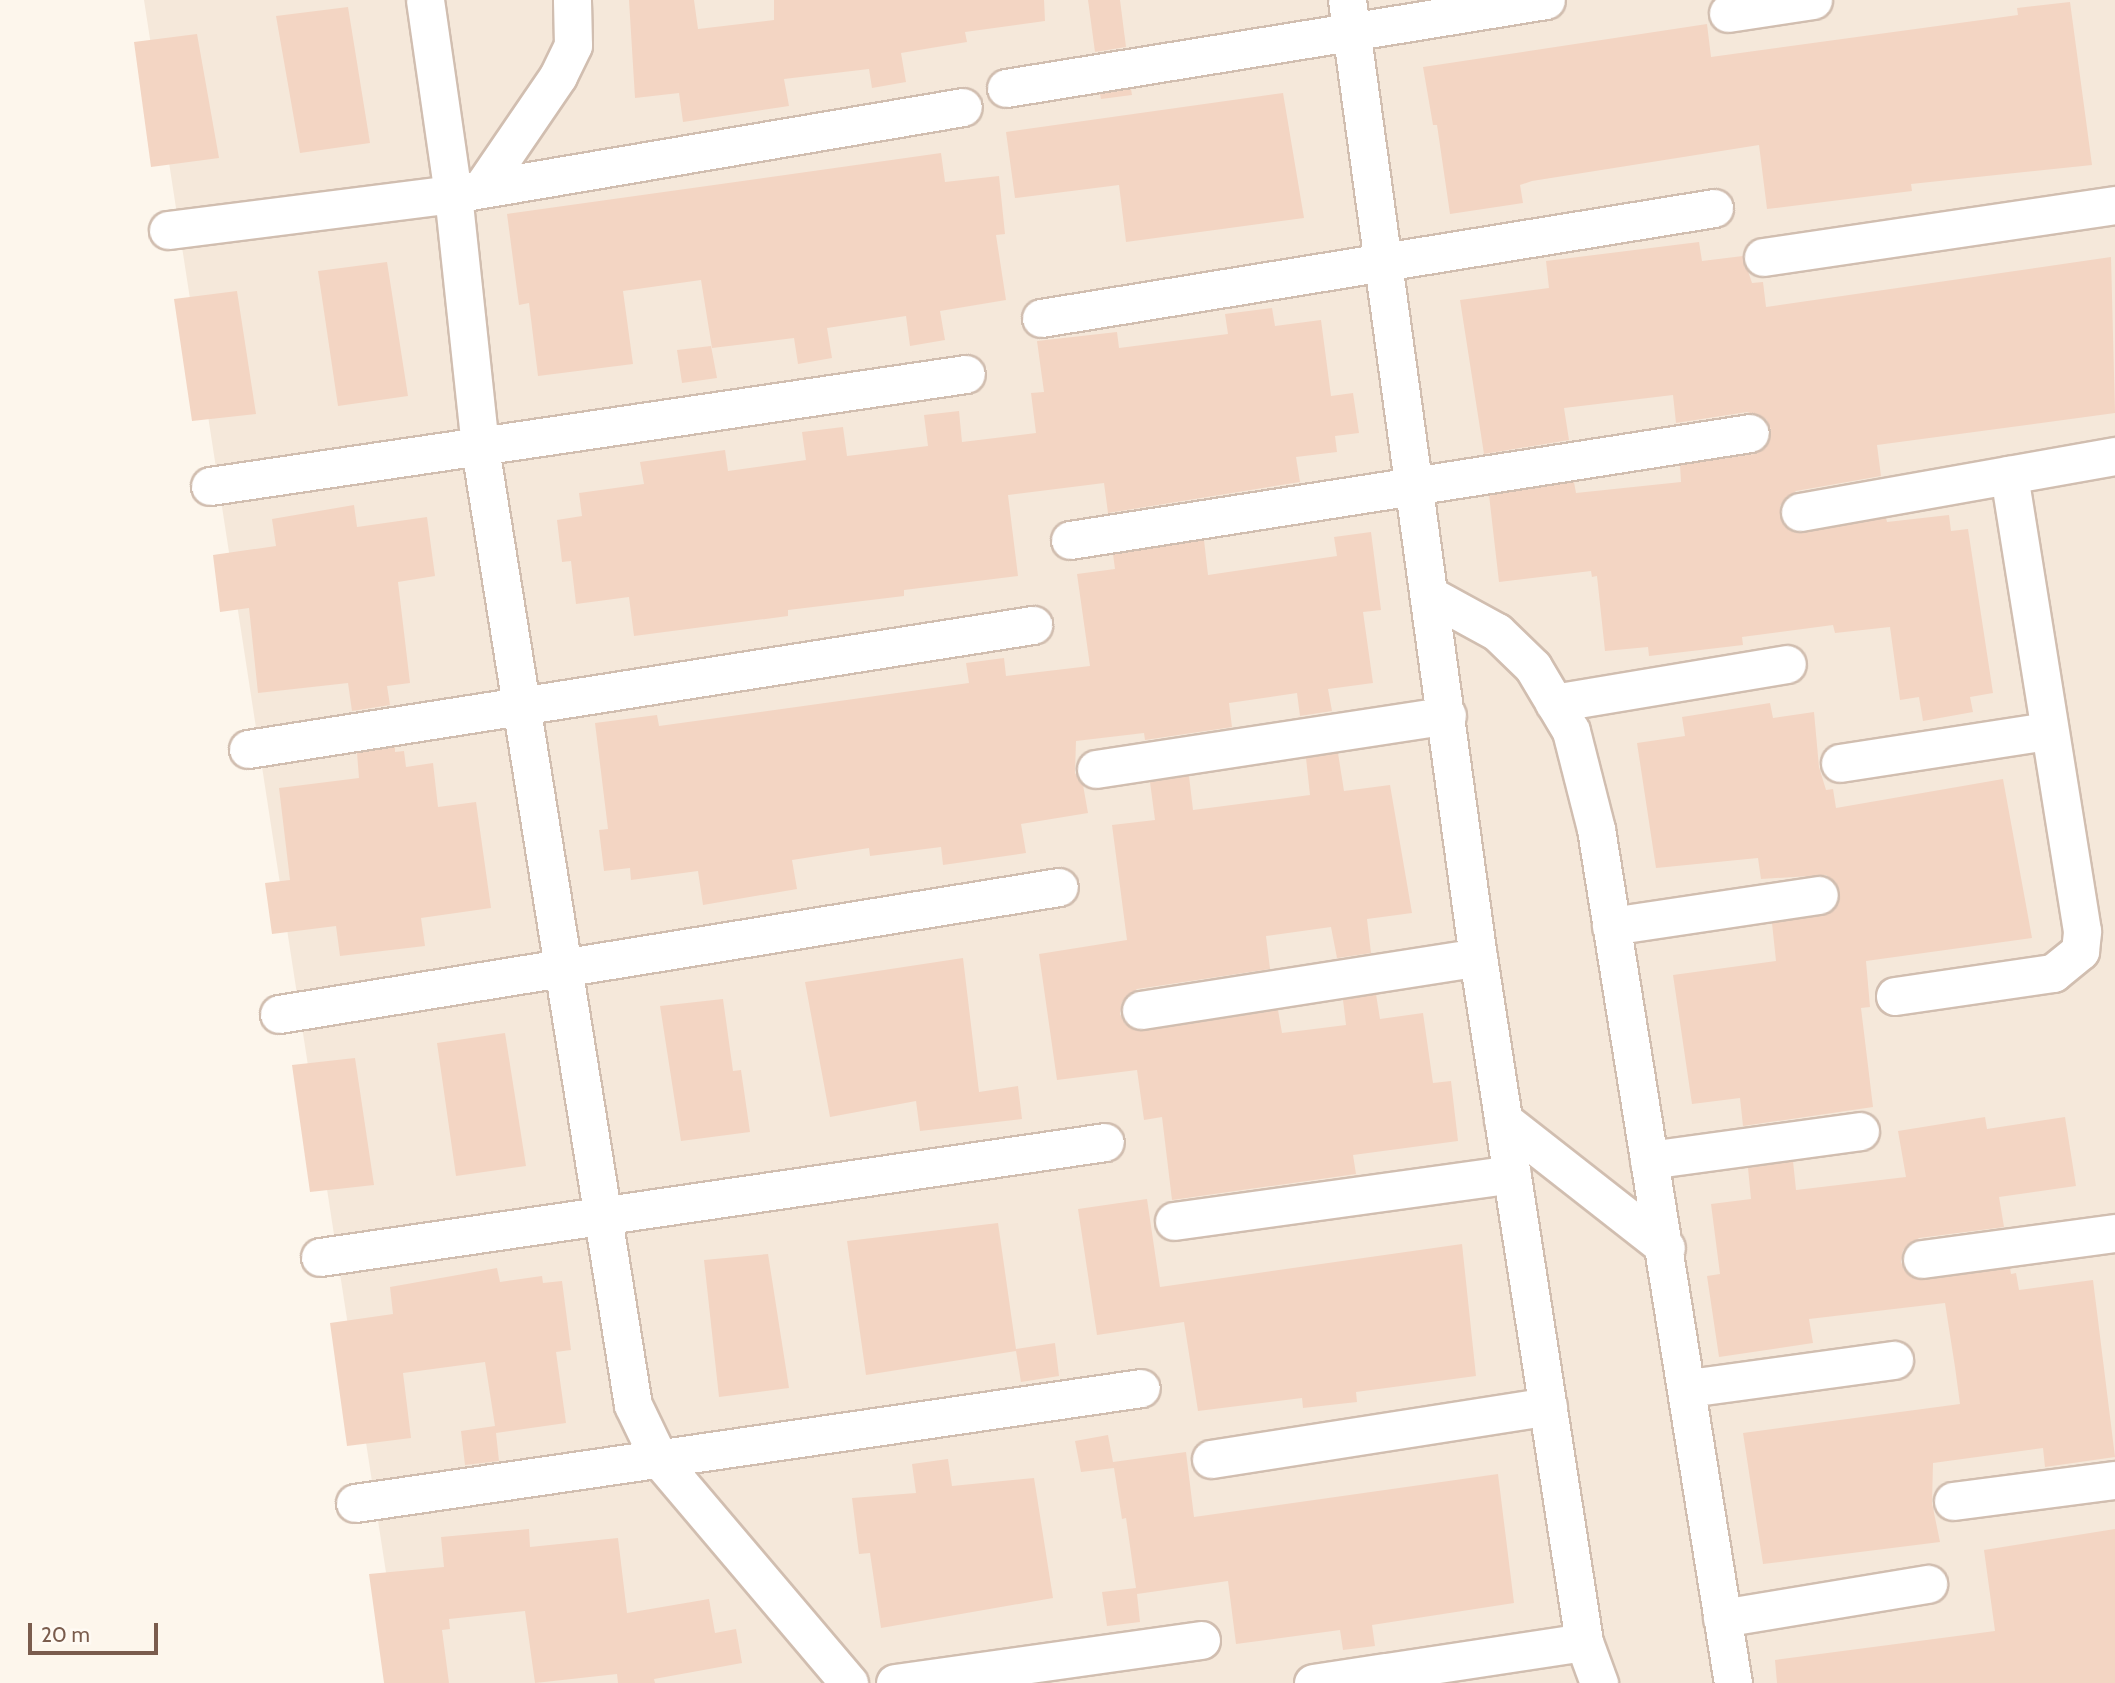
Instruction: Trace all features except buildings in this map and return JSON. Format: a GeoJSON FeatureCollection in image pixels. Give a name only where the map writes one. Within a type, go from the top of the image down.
{"type":"FeatureCollection","features":[{"type":"Feature","properties":{"kind":"street"},"geometry":{"type":"LineString","coordinates":[[425,0],[467,192],[480,448],[634,1405],[659,1459],[849,1683]]}},
{"type":"Feature","properties":{"kind":"street"},"geometry":{"type":"LineString","coordinates":[[467,192],[552,86],[573,45],[572,0]]}},
{"type":"Feature","properties":{"kind":"street"},"geometry":{"type":"LineString","coordinates":[[1006,88],[1350,16],[1546,0]]}},
{"type":"Feature","properties":{"kind":"street"},"geometry":{"type":"LineString","coordinates":[[1728,13],[1813,0]]}},
{"type":"Feature","properties":{"kind":"street"},"geometry":{"type":"LineString","coordinates":[[1350,16],[1417,485],[1478,957],[1584,1642],[1599,1683]]}},
{"type":"Feature","properties":{"kind":"street"},"geometry":{"type":"LineString","coordinates":[[168,230],[467,192],[963,107]]}},
{"type":"Feature","properties":{"kind":"street"},"geometry":{"type":"LineString","coordinates":[[1763,257],[2115,205]]}},
{"type":"Feature","properties":{"kind":"street"},"geometry":{"type":"LineString","coordinates":[[1041,318],[1714,208]]}},
{"type":"Feature","properties":{"kind":"street"},"geometry":{"type":"LineString","coordinates":[[210,486],[966,374]]}},
{"type":"Feature","properties":{"kind":"street"},"geometry":{"type":"LineString","coordinates":[[1070,540],[1750,433]]}},
{"type":"Feature","properties":{"kind":"street"},"geometry":{"type":"LineString","coordinates":[[1800,512],[2115,456]]}},
{"type":"Feature","properties":{"kind":"street"},"geometry":{"type":"LineString","coordinates":[[1895,996],[2053,973],[2080,951],[2082,931],[2046,731],[2010,475]]}},
{"type":"Feature","properties":{"kind":"street"},"geometry":{"type":"LineString","coordinates":[[1431,596],[1497,632],[1533,667],[1571,731],[1596,829],[1649,1160],[1667,1248],[1733,1683]]}},
{"type":"Feature","properties":{"kind":"street"},"geometry":{"type":"LineString","coordinates":[[248,749],[1033,625]]}},
{"type":"Feature","properties":{"kind":"street"},"geometry":{"type":"LineString","coordinates":[[1554,703],[1787,664]]}},
{"type":"Feature","properties":{"kind":"street"},"geometry":{"type":"LineString","coordinates":[[1096,769],[1447,715]]}},
{"type":"Feature","properties":{"kind":"street"},"geometry":{"type":"LineString","coordinates":[[1840,763],[2046,731]]}},
{"type":"Feature","properties":{"kind":"street"},"geometry":{"type":"LineString","coordinates":[[279,1014],[1059,887]]}},
{"type":"Feature","properties":{"kind":"street"},"geometry":{"type":"LineString","coordinates":[[1611,926],[1819,895]]}},
{"type":"Feature","properties":{"kind":"street"},"geometry":{"type":"LineString","coordinates":[[1141,1010],[1478,957]]}},
{"type":"Feature","properties":{"kind":"street"},"geometry":{"type":"LineString","coordinates":[[1503,1120],[1667,1248]]}},
{"type":"Feature","properties":{"kind":"street"},"geometry":{"type":"LineString","coordinates":[[1649,1160],[1860,1131]]}},
{"type":"Feature","properties":{"kind":"street"},"geometry":{"type":"LineString","coordinates":[[320,1257],[601,1212],[1105,1142]]}},
{"type":"Feature","properties":{"kind":"street"},"geometry":{"type":"LineString","coordinates":[[1174,1221],[1512,1174]]}},
{"type":"Feature","properties":{"kind":"street"},"geometry":{"type":"LineString","coordinates":[[1922,1259],[2115,1233]]}},
{"type":"Feature","properties":{"kind":"street"},"geometry":{"type":"LineString","coordinates":[[1689,1388],[1894,1360]]}},
{"type":"Feature","properties":{"kind":"street"},"geometry":{"type":"LineString","coordinates":[[355,1503],[1141,1388]]}},
{"type":"Feature","properties":{"kind":"street"},"geometry":{"type":"LineString","coordinates":[[1211,1459],[1548,1406]]}},
{"type":"Feature","properties":{"kind":"street"},"geometry":{"type":"LineString","coordinates":[[1953,1501],[2115,1480]]}},
{"type":"Feature","properties":{"kind":"street"},"geometry":{"type":"LineString","coordinates":[[1722,1618],[1928,1584]]}},
{"type":"Feature","properties":{"kind":"street"},"geometry":{"type":"LineString","coordinates":[[895,1683],[1201,1640]]}},
{"type":"Feature","properties":{"kind":"street"},"geometry":{"type":"LineString","coordinates":[[1313,1683],[1584,1642]]}},
{"type":"Feature","properties":{"kind":"shaded area"},"geometry":{"type":"Polygon","coordinates":[[[144,0],[2115,0],[2115,1683],[403,1683],[144,0]]]}}]}
